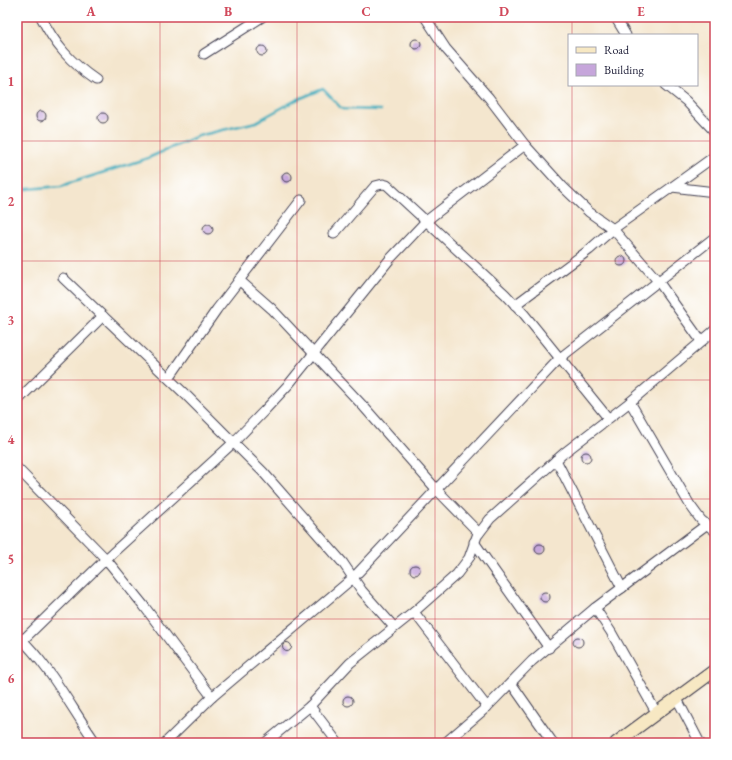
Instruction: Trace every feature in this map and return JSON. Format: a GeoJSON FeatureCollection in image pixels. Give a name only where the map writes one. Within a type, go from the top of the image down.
{"type":"FeatureCollection","features":[{"type":"Feature","properties":{"kind":"street"},"geometry":{"type":"LineString","coordinates":[[41,17],[50,34],[69,59],[96,80]]}},
{"type":"Feature","properties":{"kind":"street"},"geometry":{"type":"LineString","coordinates":[[204,54],[262,17]]}},
{"type":"Feature","properties":{"kind":"street"},"geometry":{"type":"LineString","coordinates":[[425,17],[446,48],[489,98],[525,145],[563,187],[589,212],[613,229],[658,281],[701,341]]}},
{"type":"Feature","properties":{"kind":"street"},"geometry":{"type":"LineString","coordinates":[[615,17],[625,34]]}},
{"type":"Feature","properties":{"kind":"street"},"geometry":{"type":"LineString","coordinates":[[667,86],[686,100],[715,132]]}},
{"type":"Feature","properties":{"kind":"street"},"geometry":{"type":"LineString","coordinates":[[96,743],[47,667],[20,638],[233,443],[269,406],[381,270],[426,221],[525,145]]}},
{"type":"Feature","properties":{"kind":"street"},"geometry":{"type":"LineString","coordinates":[[516,305],[590,250],[613,229],[715,156]]}},
{"type":"Feature","properties":{"kind":"street"},"geometry":{"type":"LineString","coordinates":[[334,234],[372,189],[383,184],[387,185],[516,305],[608,418]]}},
{"type":"Feature","properties":{"kind":"street"},"geometry":{"type":"LineString","coordinates":[[672,187],[715,192]]}},
{"type":"Feature","properties":{"kind":"street"},"geometry":{"type":"LineString","coordinates":[[169,378],[239,280],[301,200]]}},
{"type":"Feature","properties":{"kind":"street"},"geometry":{"type":"LineString","coordinates":[[165,743],[212,697],[353,578],[560,358],[715,237]]}},
{"type":"Feature","properties":{"kind":"street"},"geometry":{"type":"LineString","coordinates":[[63,278],[169,378],[272,483],[343,563],[362,591],[394,627]]}},
{"type":"Feature","properties":{"kind":"street"},"geometry":{"type":"LineString","coordinates":[[239,280],[272,309],[394,438],[477,537],[549,648]]}},
{"type":"Feature","properties":{"kind":"street"},"geometry":{"type":"LineString","coordinates":[[17,401],[103,316]]}},
{"type":"Feature","properties":{"kind":"street"},"geometry":{"type":"LineString","coordinates":[[265,743],[310,706],[350,663],[414,612],[457,574],[469,558],[477,537],[490,519],[556,460],[630,402],[715,330]]}},
{"type":"Feature","properties":{"kind":"street"},"geometry":{"type":"LineString","coordinates":[[630,402],[672,478],[690,505],[706,525],[715,531]]}},
{"type":"Feature","properties":{"kind":"street"},"geometry":{"type":"LineString","coordinates":[[556,460],[622,588]]}},
{"type":"Feature","properties":{"kind":"street"},"geometry":{"type":"LineString","coordinates":[[17,468],[106,559],[144,606],[212,697]]}},
{"type":"Feature","properties":{"kind":"street"},"geometry":{"type":"LineString","coordinates":[[445,743],[487,707],[510,683],[595,608],[706,525]]}},
{"type":"Feature","properties":{"kind":"street"},"geometry":{"type":"LineString","coordinates":[[595,608],[611,632],[656,712]]}},
{"type":"Feature","properties":{"kind":"street"},"geometry":{"type":"LineString","coordinates":[[414,612],[487,707]]}},
{"type":"Feature","properties":{"kind":"street"},"geometry":{"type":"LineString","coordinates":[[616,743],[676,697],[715,670]]}},
{"type":"Feature","properties":{"kind":"street"},"geometry":{"type":"LineString","coordinates":[[510,683],[554,743]]}},
{"type":"Feature","properties":{"kind":"street"},"geometry":{"type":"LineString","coordinates":[[676,697],[700,743]]}},
{"type":"Feature","properties":{"kind":"street"},"geometry":{"type":"LineString","coordinates":[[310,706],[338,743]]}},
{"type":"Feature","properties":{"kind":"building"},"geometry":{"type":"Polygon","coordinates":[[[416,39],[421,44],[416,49],[411,44],[416,39]]]}},
{"type":"Feature","properties":{"kind":"building"},"geometry":{"type":"Polygon","coordinates":[[[262,46],[267,51],[262,56],[257,51],[262,46]]]}},
{"type":"Feature","properties":{"kind":"building"},"geometry":{"type":"Polygon","coordinates":[[[41,111],[46,116],[41,121],[36,116],[41,111]]]}},
{"type":"Feature","properties":{"kind":"building"},"geometry":{"type":"Polygon","coordinates":[[[103,113],[108,118],[103,123],[98,118],[103,113]]]}},
{"type":"Feature","properties":{"kind":"building"},"geometry":{"type":"Polygon","coordinates":[[[287,172],[292,177],[287,182],[282,177],[287,172]]]}},
{"type":"Feature","properties":{"kind":"building"},"geometry":{"type":"Polygon","coordinates":[[[208,224],[213,229],[208,234],[203,229],[208,224]]]}},
{"type":"Feature","properties":{"kind":"building"},"geometry":{"type":"Polygon","coordinates":[[[621,256],[626,261],[621,266],[616,261],[621,256]]]}},
{"type":"Feature","properties":{"kind":"building"},"geometry":{"type":"Polygon","coordinates":[[[586,452],[591,457],[586,462],[581,457],[586,452]]]}},
{"type":"Feature","properties":{"kind":"building"},"geometry":{"type":"Polygon","coordinates":[[[540,544],[545,549],[540,554],[535,549],[540,544]]]}},
{"type":"Feature","properties":{"kind":"building"},"geometry":{"type":"Polygon","coordinates":[[[415,565],[420,570],[415,575],[410,570],[415,565]]]}},
{"type":"Feature","properties":{"kind":"building"},"geometry":{"type":"Polygon","coordinates":[[[545,592],[550,597],[545,602],[540,597],[545,592]]]}},
{"type":"Feature","properties":{"kind":"building"},"geometry":{"type":"Polygon","coordinates":[[[578,637],[583,642],[578,647],[573,642],[578,637]]]}},
{"type":"Feature","properties":{"kind":"building"},"geometry":{"type":"Polygon","coordinates":[[[287,642],[292,647],[287,652],[282,647],[287,642]]]}},
{"type":"Feature","properties":{"kind":"building"},"geometry":{"type":"Polygon","coordinates":[[[348,696],[353,701],[348,706],[343,701],[348,696]]]}},
{"type":"Feature","properties":{"kind":"waterway"},"geometry":{"type":"LineString","coordinates":[[17,190],[61,186],[148,158],[198,136],[256,122],[296,100],[323,89],[342,109],[381,110]]}}]}
